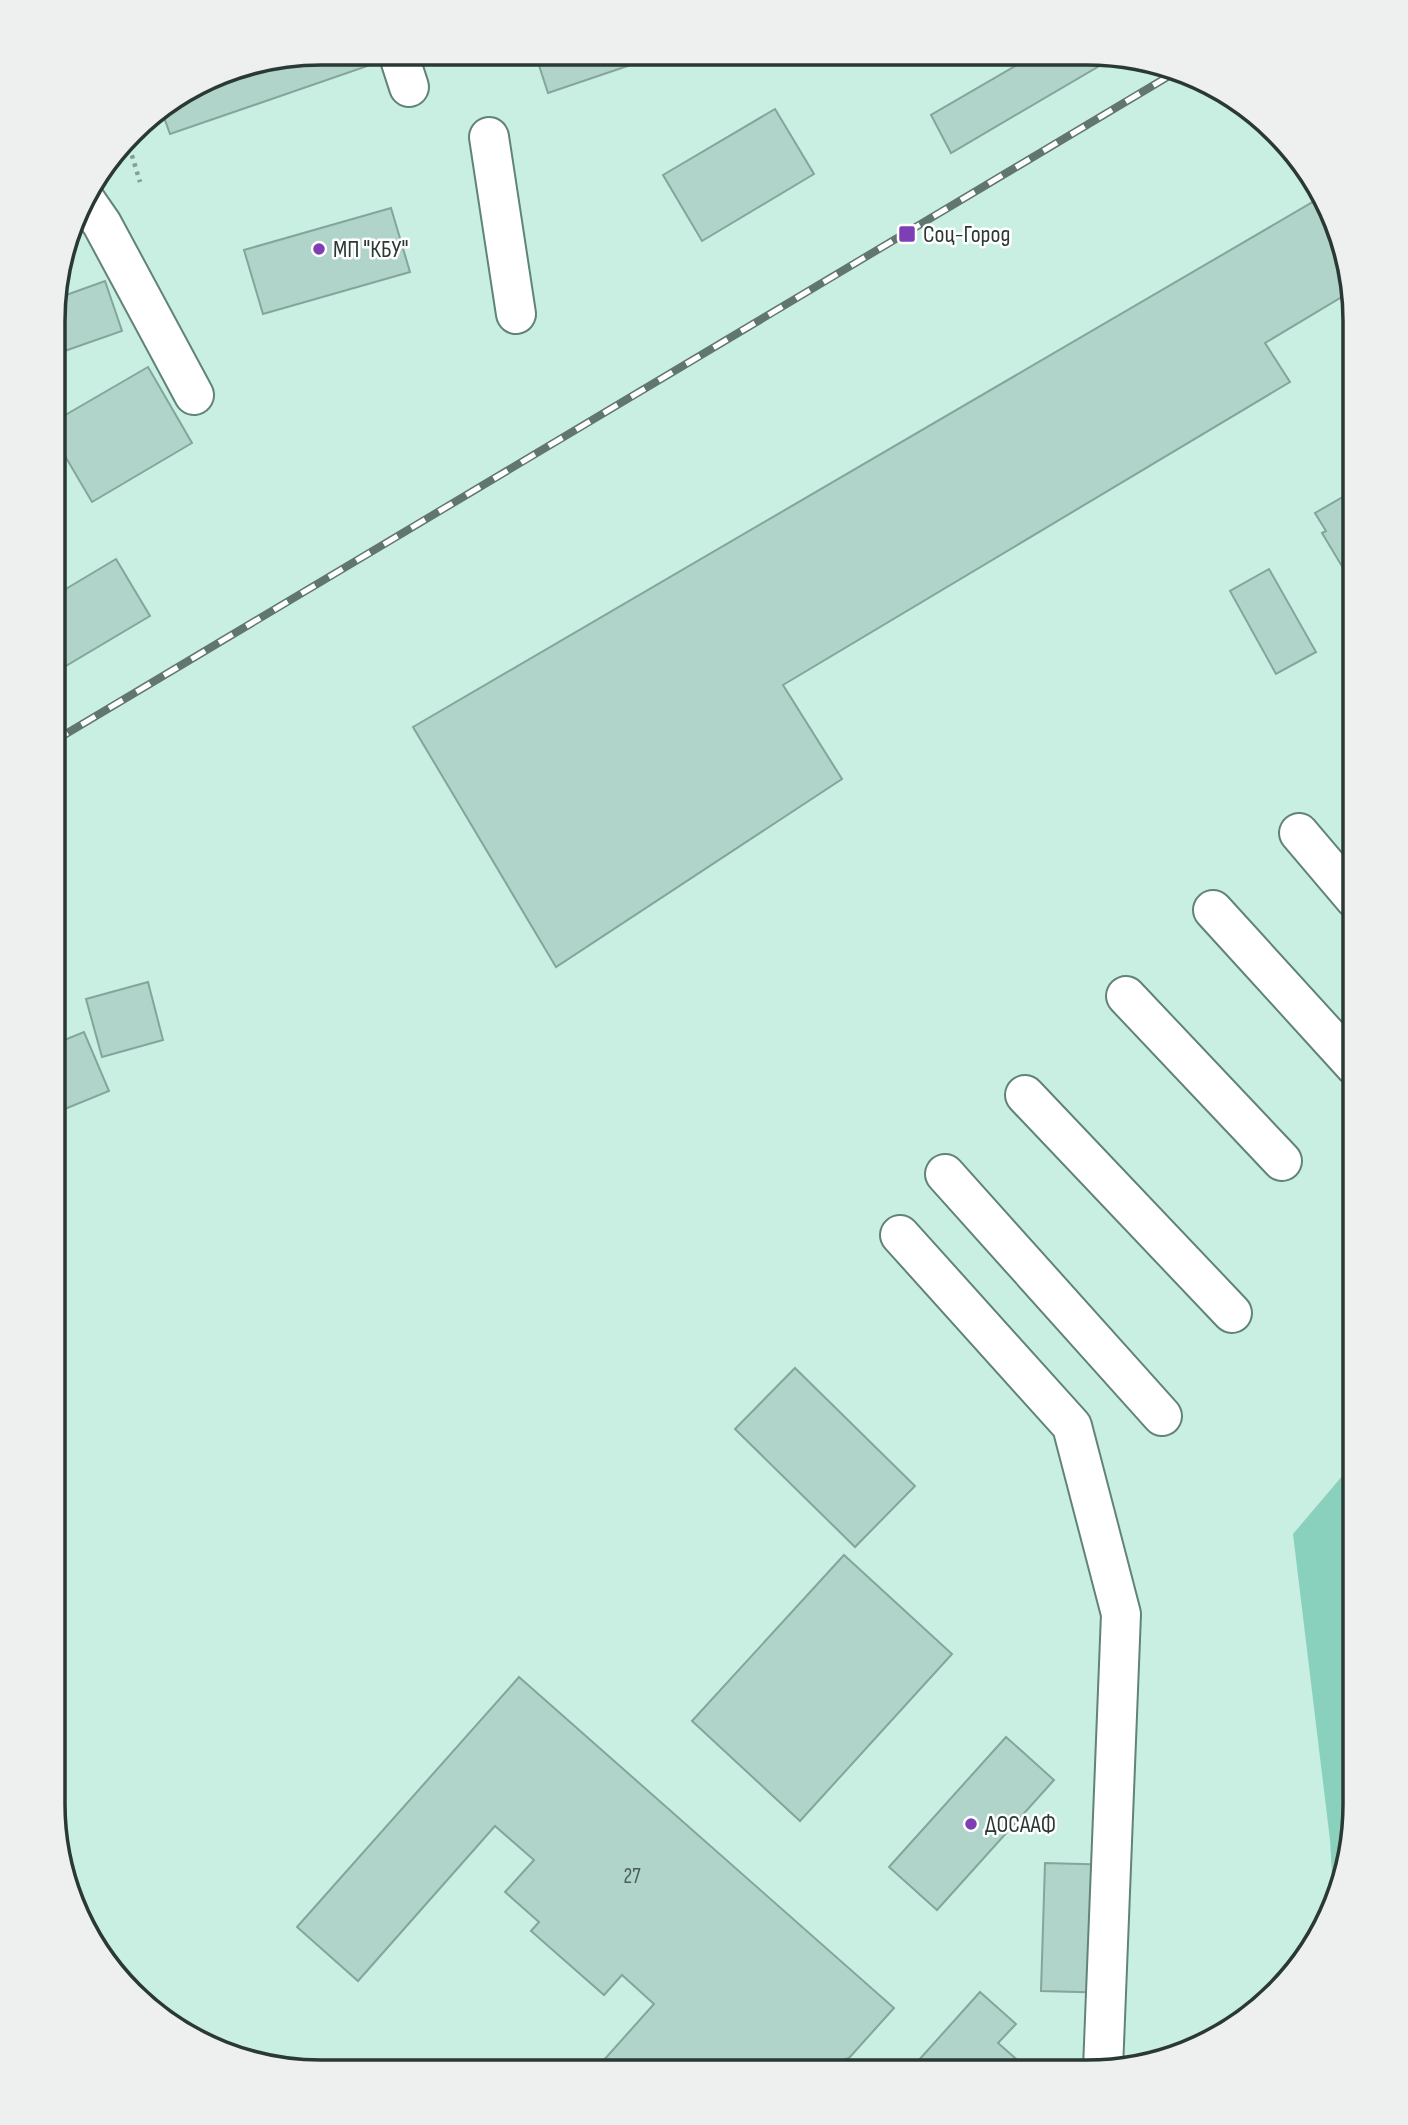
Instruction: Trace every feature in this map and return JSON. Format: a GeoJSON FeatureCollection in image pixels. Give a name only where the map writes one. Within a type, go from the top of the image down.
{"type":"FeatureCollection","features":[{"type":"Feature","properties":{"kind":"lane"},"geometry":{"type":"LineString","coordinates":[[489,137],[516,314]]}},
{"type":"Feature","properties":{"kind":"lane"},"geometry":{"type":"LineString","coordinates":[[94,201],[102,224],[194,395]]}},
{"type":"Feature","properties":{"kind":"lane"},"geometry":{"type":"LineString","coordinates":[[1299,833],[1343,885]]}},
{"type":"Feature","properties":{"kind":"lane"},"geometry":{"type":"LineString","coordinates":[[1213,910],[1343,1053]]}},
{"type":"Feature","properties":{"kind":"lane"},"geometry":{"type":"LineString","coordinates":[[1126,996],[1282,1161]]}},
{"type":"Feature","properties":{"kind":"lane"},"geometry":{"type":"LineString","coordinates":[[1025,1095],[1233,1313]]}},
{"type":"Feature","properties":{"kind":"lane"},"geometry":{"type":"LineString","coordinates":[[945,1174],[1162,1416]]}},
{"type":"Feature","properties":{"kind":"lane"},"geometry":{"type":"LineString","coordinates":[[900,1235],[1072,1426],[1121,1614],[1103,2060]]}},
{"type":"Feature","properties":{"kind":"path"},"geometry":{"type":"LineString","coordinates":[[130,150],[140,182]]}},
{"type":"Feature","properties":{"kind":"green space"},"geometry":{"type":"Polygon","coordinates":[[[1343,1475],[1343,1821],[1332,1880],[1330,1840],[1293,1534],[1343,1475]]]}},
{"type":"Feature","properties":{"kind":"building"},"geometry":{"type":"Polygon","coordinates":[[[304,65],[370,65],[170,134],[164,118],[207,91],[238,78],[304,65]]]}},
{"type":"Feature","properties":{"kind":"building"},"geometry":{"type":"Polygon","coordinates":[[[539,65],[631,65],[548,93],[539,65]]]}},
{"type":"Feature","properties":{"kind":"building"},"geometry":{"type":"Polygon","coordinates":[[[1017,65],[1101,65],[951,153],[931,115],[1017,65]]]}},
{"type":"Feature","properties":{"kind":"building"},"geometry":{"type":"Polygon","coordinates":[[[775,109],[814,174],[702,241],[663,175],[775,109]]]}},
{"type":"Feature","properties":{"kind":"building"},"geometry":{"type":"Polygon","coordinates":[[[1314,201],[1335,254],[1342,297],[1265,343],[1290,382],[783,685],[842,779],[556,967],[413,727],[1314,201]]]}},
{"type":"Feature","properties":{"kind":"building"},"geometry":{"type":"Polygon","coordinates":[[[391,208],[410,272],[263,314],[244,250],[391,208]]]}},
{"type":"Feature","properties":{"kind":"building"},"geometry":{"type":"Polygon","coordinates":[[[105,281],[122,331],[65,351],[66,295],[105,281]]]}},
{"type":"Feature","properties":{"kind":"building"},"geometry":{"type":"Polygon","coordinates":[[[148,367],[192,443],[92,502],[65,456],[65,415],[148,367]]]}},
{"type":"Feature","properties":{"kind":"building"},"geometry":{"type":"Polygon","coordinates":[[[1343,497],[1343,568],[1322,533],[1326,531],[1315,513],[1343,497]]]}},
{"type":"Feature","properties":{"kind":"building"},"geometry":{"type":"Polygon","coordinates":[[[116,559],[150,616],[65,666],[65,589],[116,559]]]}},
{"type":"Feature","properties":{"kind":"building"},"geometry":{"type":"Polygon","coordinates":[[[1269,569],[1316,652],[1276,674],[1230,591],[1269,569]]]}},
{"type":"Feature","properties":{"kind":"building"},"geometry":{"type":"Polygon","coordinates":[[[148,982],[163,1040],[102,1057],[86,999],[148,982]]]}},
{"type":"Feature","properties":{"kind":"building"},"geometry":{"type":"Polygon","coordinates":[[[84,1032],[109,1091],[65,1109],[65,1040],[84,1032]]]}},
{"type":"Feature","properties":{"kind":"building"},"geometry":{"type":"Polygon","coordinates":[[[795,1368],[915,1486],[855,1547],[735,1429],[795,1368]]]}},
{"type":"Feature","properties":{"kind":"building"},"geometry":{"type":"Polygon","coordinates":[[[844,1555],[952,1654],[800,1821],[692,1721],[844,1555]]]}},
{"type":"Feature","properties":{"kind":"building"},"geometry":{"type":"Polygon","coordinates":[[[519,1677],[894,2008],[849,2058],[842,2060],[604,2060],[654,2004],[622,1975],[604,1995],[531,1931],[539,1922],[505,1892],[534,1860],[495,1826],[358,1981],[297,1927],[519,1677]]]}},
{"type":"Feature","properties":{"kind":"building","name":"ДОСААФ"},"geometry":{"type":"Polygon","coordinates":[[[1006,1737],[1054,1780],[937,1910],[889,1867],[1006,1737]]]}},
{"type":"Feature","properties":{"kind":"building"},"geometry":{"type":"Polygon","coordinates":[[[1045,1863],[1118,1865],[1114,1993],[1041,1991],[1045,1863]]]}},
{"type":"Feature","properties":{"kind":"building"},"geometry":{"type":"Polygon","coordinates":[[[980,1992],[1016,2024],[998,2043],[1017,2060],[919,2060],[980,1992]]]}},
{"type":"Feature","properties":{"kind":"railway"},"geometry":{"type":"LineString","coordinates":[[65,734],[1167,77]]}},
{"type":"Feature","properties":{"kind":"place","name":"Соц-Город"},"geometry":{"type":"Point","coordinates":[907,234]}},
{"type":"Feature","properties":{"kind":"place","name":"МП \"КБУ\""},"geometry":{"type":"Point","coordinates":[319,249]}},
{"type":"Feature","properties":{"kind":"place","name":"ДОСААФ"},"geometry":{"type":"Point","coordinates":[971,1824]}}]}
